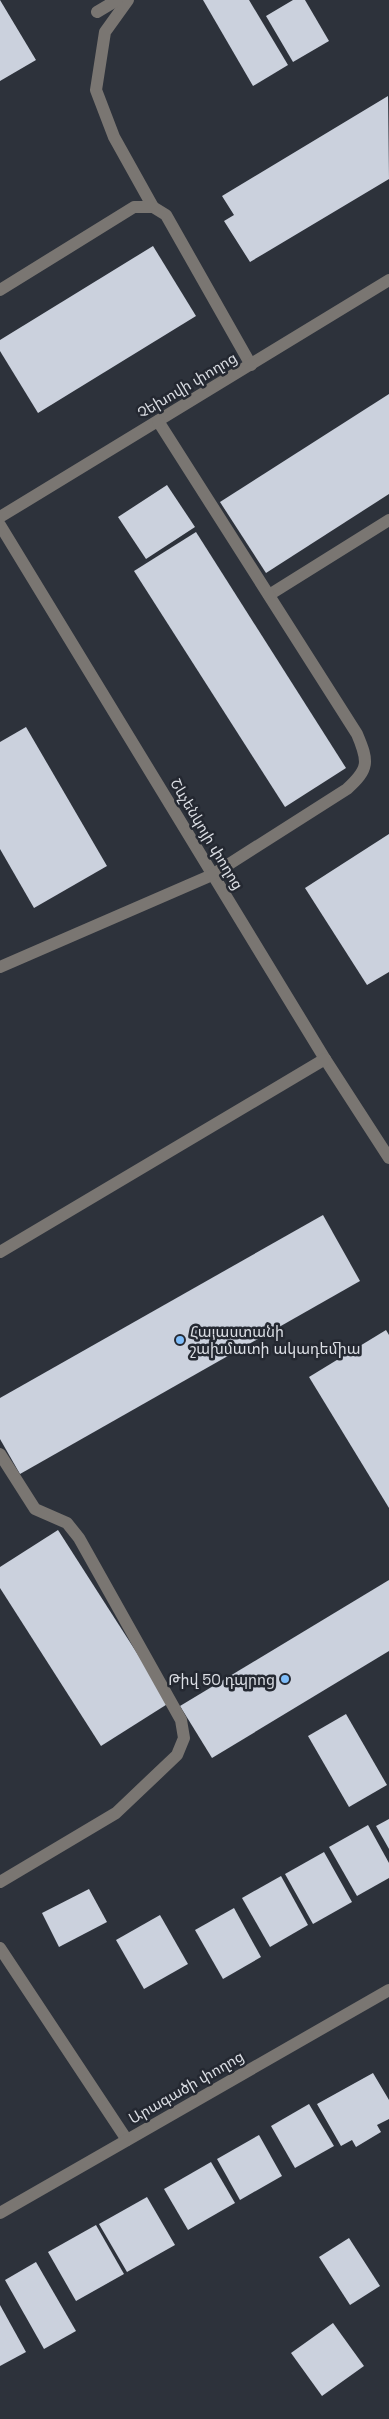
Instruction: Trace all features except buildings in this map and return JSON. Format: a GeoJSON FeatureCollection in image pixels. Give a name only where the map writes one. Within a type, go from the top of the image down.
{"type":"FeatureCollection","features":[{"type":"Feature","properties":{"kind":"street"},"geometry":{"type":"LineString","coordinates":[[97,12],[118,0]]}},
{"type":"Feature","properties":{"kind":"street"},"geometry":{"type":"LineString","coordinates":[[128,0],[105,32],[96,90],[114,137],[153,207],[166,215],[251,365]]}},
{"type":"Feature","properties":{"kind":"street"},"geometry":{"type":"LineString","coordinates":[[0,290],[134,207],[153,207]]}},
{"type":"Feature","properties":{"kind":"street","name":"Չեխովի փողոց"},"geometry":{"type":"LineString","coordinates":[[0,517],[389,280]]}},
{"type":"Feature","properties":{"kind":"street"},"geometry":{"type":"LineString","coordinates":[[0,967],[212,875],[347,789],[362,776],[366,756],[358,734],[158,421]]}},
{"type":"Feature","properties":{"kind":"street"},"geometry":{"type":"LineString","coordinates":[[270,596],[389,520]]}},
{"type":"Feature","properties":{"kind":"street","name":"Շևչենկոյի փողոց"},"geometry":{"type":"LineString","coordinates":[[0,525],[325,1059],[389,1158]]}},
{"type":"Feature","properties":{"kind":"street"},"geometry":{"type":"LineString","coordinates":[[0,1252],[325,1059]]}},
{"type":"Feature","properties":{"kind":"street"},"geometry":{"type":"LineString","coordinates":[[0,1454],[35,1509],[67,1523],[79,1538],[181,1720],[184,1738],[177,1755],[116,1814],[0,1882]]}},
{"type":"Feature","properties":{"kind":"street"},"geometry":{"type":"LineString","coordinates":[[0,1948],[127,2140]]}},
{"type":"Feature","properties":{"kind":"street","name":"Արագածի փողոց"},"geometry":{"type":"LineString","coordinates":[[0,2213],[389,1990]]}},
{"type":"Feature","properties":{"kind":"place","name":"Հայաստանի շախմատի ակադեմիա"},"geometry":{"type":"Point","coordinates":[180,1340]}},
{"type":"Feature","properties":{"kind":"place","name":"Թիվ 50 դպրոց"},"geometry":{"type":"Point","coordinates":[285,1679]}}]}
